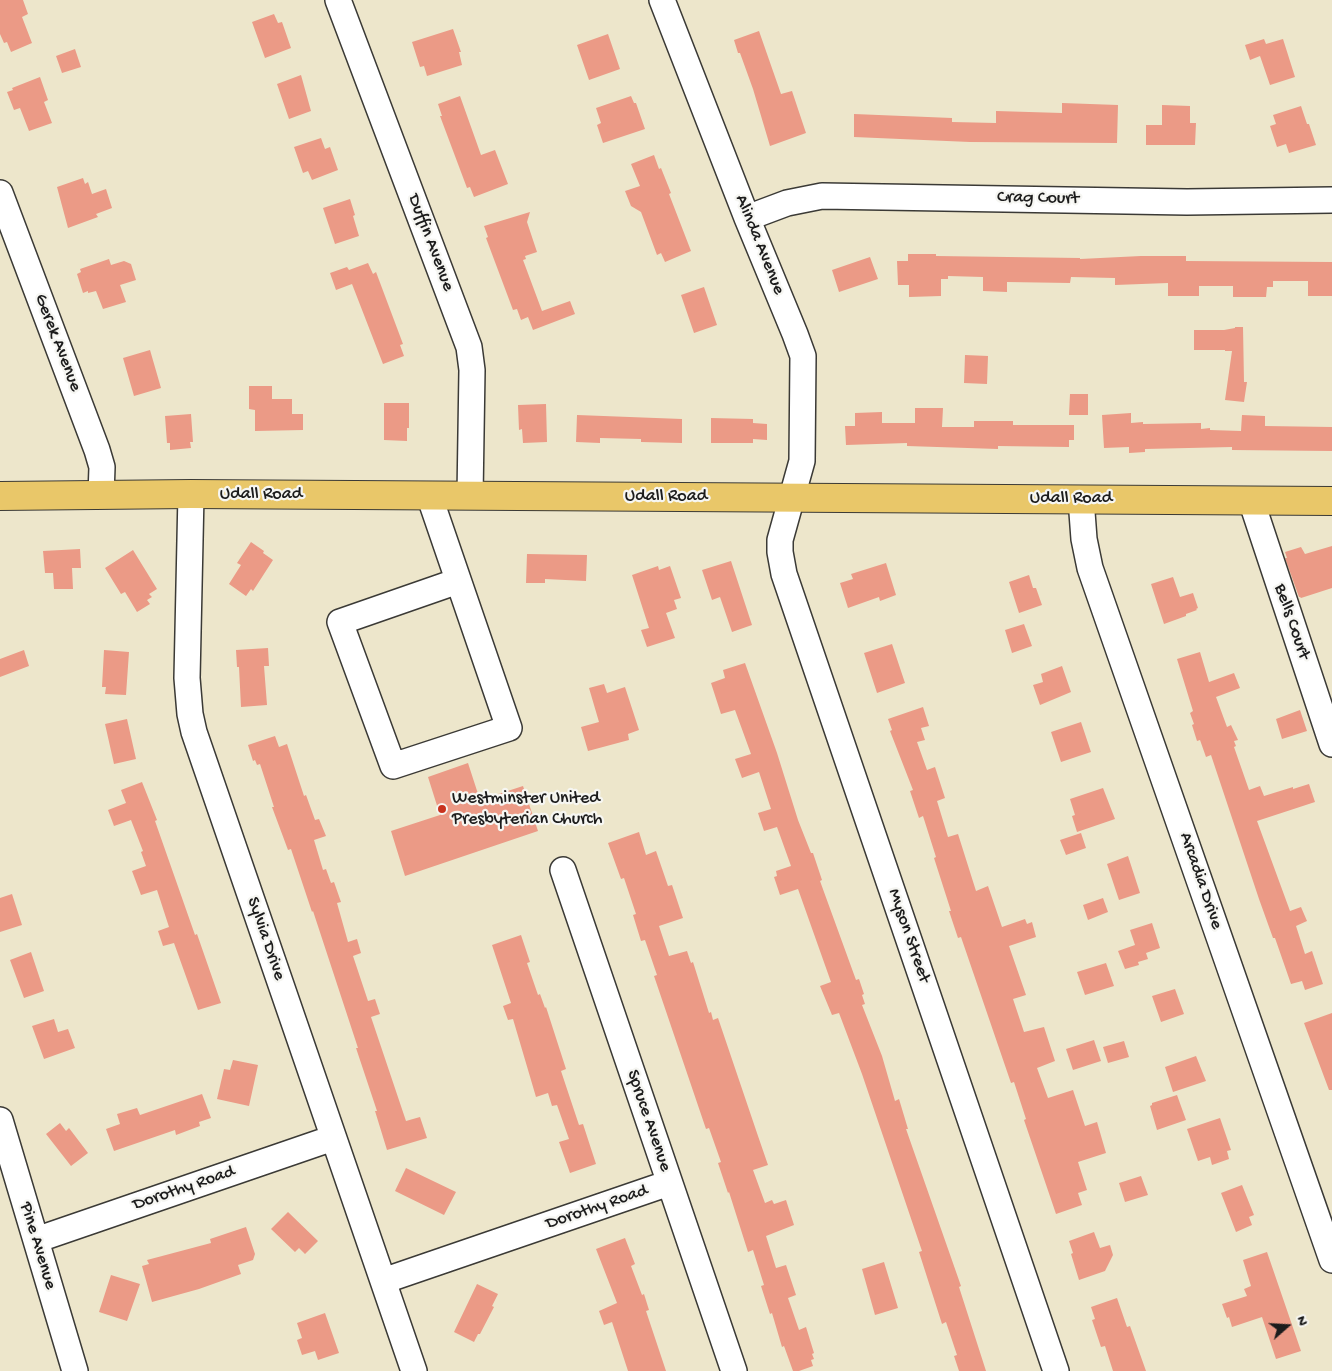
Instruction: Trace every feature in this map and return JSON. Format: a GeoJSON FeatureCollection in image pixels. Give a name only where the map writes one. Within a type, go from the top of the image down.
{"type":"FeatureCollection","features":[{"type":"Feature","properties":{"kind":"main road","name":"Udall Road"},"geometry":{"type":"LineString","coordinates":[[0,496],[191,494],[1332,501]]}},
{"type":"Feature","properties":{"kind":"street","name":"Duffin Avenue"},"geometry":{"type":"LineString","coordinates":[[338,0],[470,347],[472,370],[470,496]]}},
{"type":"Feature","properties":{"kind":"street","name":"Alinda Avenue"},"geometry":{"type":"LineString","coordinates":[[662,0],[803,356],[802,462],[792,498]]}},
{"type":"Feature","properties":{"kind":"street","name":"Gerek Avenue"},"geometry":{"type":"LineString","coordinates":[[0,193],[97,450],[102,467],[101,495]]}},
{"type":"Feature","properties":{"kind":"street","name":"Crag Court"},"geometry":{"type":"LineString","coordinates":[[747,218],[787,203],[822,196],[1187,202],[1332,200]]}},
{"type":"Feature","properties":{"kind":"street","name":"Sylvia Drive"},"geometry":{"type":"LineString","coordinates":[[191,494],[187,678],[190,714],[203,760],[414,1371]]}},
{"type":"Feature","properties":{"kind":"street"},"geometry":{"type":"LineString","coordinates":[[429,495],[509,728],[393,766],[340,622],[458,581]]}},
{"type":"Feature","properties":{"kind":"street","name":"Myson Street"},"geometry":{"type":"LineString","coordinates":[[792,498],[780,540],[784,574],[1056,1371]]}},
{"type":"Feature","properties":{"kind":"street","name":"Arcadia Drive"},"geometry":{"type":"LineString","coordinates":[[1081,500],[1084,539],[1090,568],[1332,1260]]}},
{"type":"Feature","properties":{"kind":"street","name":"Bells Court"},"geometry":{"type":"LineString","coordinates":[[1250,500],[1332,744]]}},
{"type":"Feature","properties":{"kind":"street","name":"Spruce Avenue"},"geometry":{"type":"LineString","coordinates":[[563,870],[734,1371]]}},
{"type":"Feature","properties":{"kind":"street","name":"Pine Avenue"},"geometry":{"type":"LineString","coordinates":[[0,1120],[75,1371]]}},
{"type":"Feature","properties":{"kind":"street","name":"Dorothy Road"},"geometry":{"type":"LineString","coordinates":[[36,1240],[333,1138]]}},
{"type":"Feature","properties":{"kind":"street","name":"Dorothy Road"},"geometry":{"type":"LineString","coordinates":[[383,1281],[669,1184]]}},
{"type":"Feature","properties":{"kind":"building"},"geometry":{"type":"Polygon","coordinates":[[[0,0],[23,0],[28,14],[22,17],[32,43],[11,52],[7,42],[4,43],[0,34],[0,0]]]}},
{"type":"Feature","properties":{"kind":"building"},"geometry":{"type":"Polygon","coordinates":[[[274,14],[278,23],[282,22],[291,48],[265,58],[252,22],[274,14]]]}},
{"type":"Feature","properties":{"kind":"building"},"geometry":{"type":"Polygon","coordinates":[[[453,29],[461,52],[459,52],[462,65],[427,76],[424,66],[420,67],[412,42],[453,29]]]}},
{"type":"Feature","properties":{"kind":"building"},"geometry":{"type":"Polygon","coordinates":[[[759,31],[781,94],[792,91],[806,133],[770,146],[753,89],[734,40],[759,31]]]}},
{"type":"Feature","properties":{"kind":"building"},"geometry":{"type":"Polygon","coordinates":[[[608,34],[620,69],[589,80],[577,45],[608,34]]]}},
{"type":"Feature","properties":{"kind":"building"},"geometry":{"type":"Polygon","coordinates":[[[1264,39],[1266,44],[1283,39],[1295,77],[1270,85],[1260,56],[1250,60],[1245,45],[1264,39]]]}},
{"type":"Feature","properties":{"kind":"building"},"geometry":{"type":"Polygon","coordinates":[[[75,49],[81,67],[62,73],[56,56],[75,49]]]}},
{"type":"Feature","properties":{"kind":"building"},"geometry":{"type":"Polygon","coordinates":[[[301,75],[311,111],[289,119],[277,84],[301,75]]]}},
{"type":"Feature","properties":{"kind":"building"},"geometry":{"type":"Polygon","coordinates":[[[40,77],[48,100],[44,102],[52,123],[29,131],[20,108],[14,110],[7,92],[13,90],[12,88],[40,77]]]}},
{"type":"Feature","properties":{"kind":"building"},"geometry":{"type":"Polygon","coordinates":[[[460,96],[481,155],[495,150],[508,184],[474,197],[470,187],[467,188],[440,116],[442,116],[438,104],[460,96]]]}},
{"type":"Feature","properties":{"kind":"building"},"geometry":{"type":"Polygon","coordinates":[[[631,96],[634,103],[636,103],[645,129],[603,143],[597,125],[601,123],[596,108],[631,96]]]}},
{"type":"Feature","properties":{"kind":"building"},"geometry":{"type":"Polygon","coordinates":[[[1062,103],[1118,105],[1117,143],[970,142],[854,137],[854,114],[952,118],[952,122],[996,123],[996,111],[1062,113],[1062,103]]]}},
{"type":"Feature","properties":{"kind":"building"},"geometry":{"type":"Polygon","coordinates":[[[1162,105],[1190,106],[1190,123],[1196,123],[1195,145],[1146,145],[1146,125],[1162,125],[1162,105]]]}},
{"type":"Feature","properties":{"kind":"building"},"geometry":{"type":"Polygon","coordinates":[[[1301,106],[1316,145],[1289,153],[1286,144],[1277,147],[1270,126],[1276,124],[1273,115],[1301,106]]]}},
{"type":"Feature","properties":{"kind":"building"},"geometry":{"type":"Polygon","coordinates":[[[321,138],[325,149],[330,147],[338,170],[312,180],[308,171],[303,173],[294,147],[321,138]]]}},
{"type":"Feature","properties":{"kind":"building"},"geometry":{"type":"Polygon","coordinates":[[[654,155],[671,193],[669,194],[691,251],[665,262],[661,253],[657,255],[641,212],[631,206],[625,191],[640,186],[631,164],[654,155]]]}},
{"type":"Feature","properties":{"kind":"building"},"geometry":{"type":"Polygon","coordinates":[[[83,178],[85,184],[88,182],[92,194],[106,189],[112,208],[96,214],[98,217],[68,228],[57,187],[83,178]]]}},
{"type":"Feature","properties":{"kind":"building"},"geometry":{"type":"Polygon","coordinates":[[[350,199],[359,236],[335,244],[323,208],[350,199]]]}},
{"type":"Feature","properties":{"kind":"building"},"geometry":{"type":"Polygon","coordinates":[[[530,212],[527,222],[537,252],[525,256],[526,259],[523,260],[542,311],[570,301],[575,314],[533,330],[528,317],[521,320],[517,309],[513,310],[486,238],[488,237],[484,226],[530,212]]]}},
{"type":"Feature","properties":{"kind":"building"},"geometry":{"type":"Polygon","coordinates":[[[908,254],[1080,259],[1186,256],[1186,261],[1332,262],[1332,296],[1308,296],[1308,281],[1273,281],[1273,287],[1267,287],[1266,297],[1233,297],[1233,286],[1199,286],[1199,296],[1168,296],[1168,283],[1115,285],[1115,278],[1071,277],[1070,283],[1007,282],[1007,292],[983,291],[983,277],[948,276],[948,279],[941,279],[941,296],[909,297],[909,285],[898,285],[897,261],[908,261],[908,254]]]}},
{"type":"Feature","properties":{"kind":"building"},"geometry":{"type":"Polygon","coordinates":[[[870,257],[878,279],[839,292],[832,270],[870,257]]]}},
{"type":"Feature","properties":{"kind":"building"},"geometry":{"type":"Polygon","coordinates":[[[109,259],[111,265],[124,261],[131,264],[136,280],[120,285],[126,302],[103,309],[96,291],[83,293],[77,274],[81,272],[80,269],[109,259]]]}},
{"type":"Feature","properties":{"kind":"building"},"geometry":{"type":"Polygon","coordinates":[[[368,263],[373,274],[376,272],[403,344],[400,345],[404,356],[383,364],[352,284],[336,290],[330,273],[347,267],[349,270],[368,263]]]}},
{"type":"Feature","properties":{"kind":"building"},"geometry":{"type":"Polygon","coordinates":[[[704,287],[717,325],[694,333],[681,295],[704,287]]]}},
{"type":"Feature","properties":{"kind":"building"},"geometry":{"type":"Polygon","coordinates":[[[1243,327],[1244,382],[1247,382],[1244,402],[1225,400],[1232,351],[1194,350],[1194,330],[1224,330],[1243,327]]]}},
{"type":"Feature","properties":{"kind":"building"},"geometry":{"type":"Polygon","coordinates":[[[150,350],[161,388],[134,396],[123,358],[150,350]]]}},
{"type":"Feature","properties":{"kind":"building"},"geometry":{"type":"Polygon","coordinates":[[[965,355],[988,356],[987,384],[964,383],[965,355]]]}},
{"type":"Feature","properties":{"kind":"building"},"geometry":{"type":"Polygon","coordinates":[[[249,386],[272,386],[272,399],[292,399],[292,414],[303,414],[303,430],[255,431],[255,410],[249,409],[249,386]]]}},
{"type":"Feature","properties":{"kind":"building"},"geometry":{"type":"Polygon","coordinates":[[[1070,394],[1088,394],[1088,415],[1069,415],[1070,394]]]}},
{"type":"Feature","properties":{"kind":"building"},"geometry":{"type":"Polygon","coordinates":[[[384,403],[409,403],[407,441],[384,440],[384,403]]]}},
{"type":"Feature","properties":{"kind":"building"},"geometry":{"type":"Polygon","coordinates":[[[546,404],[547,442],[523,443],[522,429],[519,430],[518,405],[546,404]]]}},
{"type":"Feature","properties":{"kind":"building"},"geometry":{"type":"Polygon","coordinates":[[[915,408],[943,408],[942,427],[974,427],[974,421],[1013,421],[1013,425],[1074,425],[1074,440],[1069,440],[1069,447],[998,446],[998,449],[907,446],[907,443],[846,445],[845,426],[855,426],[855,413],[882,412],[882,423],[915,423],[915,408]]]}},
{"type":"Feature","properties":{"kind":"building"},"geometry":{"type":"Polygon","coordinates":[[[1131,413],[1131,423],[1201,423],[1201,429],[1210,428],[1210,430],[1241,431],[1242,415],[1265,416],[1265,426],[1332,427],[1332,451],[1232,450],[1232,447],[1145,449],[1145,452],[1129,453],[1129,447],[1104,448],[1102,415],[1131,413]]]}},
{"type":"Feature","properties":{"kind":"building"},"geometry":{"type":"Polygon","coordinates":[[[191,414],[193,442],[190,442],[191,448],[170,450],[170,443],[167,443],[165,416],[191,414]]]}},
{"type":"Feature","properties":{"kind":"building"},"geometry":{"type":"Polygon","coordinates":[[[577,415],[682,419],[682,443],[600,438],[600,443],[576,442],[577,415]]]}},
{"type":"Feature","properties":{"kind":"building"},"geometry":{"type":"Polygon","coordinates":[[[711,418],[753,419],[753,423],[767,424],[767,440],[753,439],[753,443],[711,443],[711,418]]]}},
{"type":"Feature","properties":{"kind":"building"},"geometry":{"type":"Polygon","coordinates":[[[251,542],[273,560],[253,591],[251,589],[246,596],[229,584],[241,565],[237,563],[251,542]]]}},
{"type":"Feature","properties":{"kind":"building"},"geometry":{"type":"Polygon","coordinates":[[[1332,546],[1332,588],[1299,597],[1285,558],[1287,558],[1285,552],[1301,547],[1305,554],[1332,546]]]}},
{"type":"Feature","properties":{"kind":"building"},"geometry":{"type":"Polygon","coordinates":[[[80,549],[81,568],[72,568],[73,589],[54,589],[53,573],[45,573],[43,551],[80,549]]]}},
{"type":"Feature","properties":{"kind":"building"},"geometry":{"type":"Polygon","coordinates":[[[133,550],[157,589],[149,594],[152,597],[147,600],[150,604],[137,612],[125,592],[121,594],[105,568],[133,550]]]}},
{"type":"Feature","properties":{"kind":"building"},"geometry":{"type":"Polygon","coordinates":[[[527,554],[587,555],[586,581],[545,579],[545,583],[526,583],[527,554]]]}},
{"type":"Feature","properties":{"kind":"building"},"geometry":{"type":"Polygon","coordinates":[[[731,561],[752,625],[732,632],[720,597],[712,600],[702,570],[731,561]]]}},
{"type":"Feature","properties":{"kind":"building"},"geometry":{"type":"Polygon","coordinates":[[[886,563],[896,595],[880,601],[879,597],[848,608],[840,583],[853,579],[851,574],[886,563]]]}},
{"type":"Feature","properties":{"kind":"building"},"geometry":{"type":"Polygon","coordinates":[[[658,566],[659,570],[670,566],[681,598],[674,600],[677,609],[666,613],[675,638],[647,647],[641,630],[649,628],[632,575],[658,566]]]}},
{"type":"Feature","properties":{"kind":"building"},"geometry":{"type":"Polygon","coordinates":[[[1029,575],[1042,605],[1019,613],[1009,582],[1029,575]]]}},
{"type":"Feature","properties":{"kind":"building"},"geometry":{"type":"Polygon","coordinates":[[[1173,577],[1180,597],[1193,593],[1198,608],[1186,614],[1186,616],[1164,624],[1151,584],[1173,577]]]}},
{"type":"Feature","properties":{"kind":"building"},"geometry":{"type":"Polygon","coordinates":[[[1024,624],[1032,646],[1012,653],[1005,630],[1024,624]]]}},
{"type":"Feature","properties":{"kind":"building"},"geometry":{"type":"Polygon","coordinates":[[[892,644],[905,683],[877,693],[864,653],[892,644]]]}},
{"type":"Feature","properties":{"kind":"building"},"geometry":{"type":"Polygon","coordinates":[[[268,648],[269,666],[264,666],[267,705],[241,707],[239,667],[237,667],[236,650],[268,648]]]}},
{"type":"Feature","properties":{"kind":"building"},"geometry":{"type":"Polygon","coordinates":[[[24,650],[29,666],[0,677],[0,659],[24,650]]]}},
{"type":"Feature","properties":{"kind":"building"},"geometry":{"type":"Polygon","coordinates":[[[104,650],[129,652],[126,695],[105,694],[106,687],[102,687],[104,650]]]}},
{"type":"Feature","properties":{"kind":"building"},"geometry":{"type":"Polygon","coordinates":[[[1200,652],[1209,682],[1234,673],[1240,688],[1216,697],[1227,727],[1231,725],[1238,740],[1234,741],[1236,746],[1234,747],[1249,790],[1260,786],[1264,796],[1309,784],[1315,802],[1257,821],[1290,911],[1301,907],[1307,921],[1296,926],[1305,954],[1312,951],[1323,984],[1305,990],[1302,981],[1291,984],[1259,899],[1211,755],[1206,757],[1200,740],[1197,741],[1190,713],[1193,711],[1177,659],[1200,652]]]}},
{"type":"Feature","properties":{"kind":"building"},"geometry":{"type":"Polygon","coordinates":[[[745,663],[777,753],[798,820],[811,853],[813,853],[822,880],[820,881],[856,980],[859,979],[864,994],[862,995],[865,1004],[862,1005],[882,1056],[895,1101],[899,1099],[908,1129],[906,1129],[961,1286],[959,1287],[986,1371],[959,1371],[954,1356],[957,1355],[946,1322],[942,1324],[919,1252],[922,1251],[862,1074],[839,1013],[832,1015],[820,986],[831,982],[798,889],[780,895],[774,877],[777,876],[776,871],[791,866],[777,827],[764,831],[758,813],[771,809],[759,772],[742,778],[735,759],[751,754],[735,710],[721,714],[711,683],[725,678],[723,670],[745,663]]]}},
{"type":"Feature","properties":{"kind":"building"},"geometry":{"type":"Polygon","coordinates":[[[1062,666],[1071,692],[1040,705],[1033,685],[1043,682],[1041,674],[1062,666]]]}},
{"type":"Feature","properties":{"kind":"building"},"geometry":{"type":"Polygon","coordinates":[[[604,684],[607,693],[625,687],[639,730],[628,734],[629,740],[588,751],[581,727],[599,722],[589,688],[604,684]]]}},
{"type":"Feature","properties":{"kind":"building"},"geometry":{"type":"Polygon","coordinates":[[[923,707],[929,726],[921,728],[925,740],[917,742],[927,770],[935,767],[945,798],[937,801],[948,837],[958,834],[976,891],[988,886],[1002,927],[1025,919],[1027,924],[1032,922],[1036,937],[1009,946],[1026,995],[1013,999],[1024,1032],[1044,1027],[1055,1061],[1037,1068],[1048,1098],[1073,1090],[1085,1126],[1097,1122],[1106,1153],[1078,1162],[1087,1190],[1078,1193],[1082,1205],[1056,1214],[1024,1120],[1026,1119],[1014,1082],[1011,1083],[961,937],[958,938],[923,816],[919,818],[910,791],[913,790],[890,731],[892,730],[888,719],[923,707]]]}},
{"type":"Feature","properties":{"kind":"building"},"geometry":{"type":"Polygon","coordinates":[[[1300,710],[1307,731],[1282,739],[1276,719],[1300,710]]]}},
{"type":"Feature","properties":{"kind":"building"},"geometry":{"type":"Polygon","coordinates":[[[127,719],[136,759],[114,764],[105,724],[127,719]]]}},
{"type":"Feature","properties":{"kind":"building"},"geometry":{"type":"Polygon","coordinates":[[[1081,722],[1091,752],[1061,762],[1051,732],[1081,722]]]}},
{"type":"Feature","properties":{"kind":"building"},"geometry":{"type":"Polygon","coordinates":[[[275,736],[279,747],[287,744],[304,796],[306,795],[315,820],[319,819],[326,836],[314,840],[323,870],[326,869],[331,883],[334,882],[341,902],[337,903],[348,942],[357,939],[361,953],[353,956],[368,1001],[375,999],[380,1014],[371,1017],[406,1121],[420,1117],[427,1138],[387,1150],[375,1111],[377,1111],[356,1048],[358,1048],[313,911],[291,849],[288,850],[272,807],[274,807],[260,764],[257,765],[255,760],[253,761],[248,745],[275,736]]]}},
{"type":"Feature","properties":{"kind":"building"},"geometry":{"type":"Polygon","coordinates":[[[468,763],[480,800],[523,786],[538,831],[405,876],[391,831],[440,815],[428,777],[468,763]]]}},
{"type":"Feature","properties":{"kind":"building"},"geometry":{"type":"Polygon","coordinates":[[[142,782],[157,820],[155,821],[195,935],[197,934],[221,1003],[198,1010],[174,943],[163,946],[158,931],[169,927],[157,890],[141,895],[132,871],[146,866],[141,852],[143,851],[131,820],[114,826],[108,810],[126,803],[121,790],[142,782]]]}},
{"type":"Feature","properties":{"kind":"building"},"geometry":{"type":"Polygon","coordinates":[[[1103,788],[1115,819],[1077,832],[1072,816],[1075,815],[1070,799],[1103,788]]]}},
{"type":"Feature","properties":{"kind":"building"},"geometry":{"type":"Polygon","coordinates":[[[639,832],[646,855],[656,851],[668,886],[672,885],[683,918],[659,926],[669,956],[687,951],[691,963],[693,962],[709,1013],[711,1012],[713,1020],[718,1018],[768,1165],[753,1170],[765,1203],[772,1200],[774,1204],[786,1200],[794,1225],[766,1236],[776,1268],[786,1265],[796,1295],[788,1298],[799,1330],[806,1327],[814,1353],[812,1354],[814,1359],[811,1360],[813,1366],[799,1371],[793,1371],[784,1346],[782,1347],[772,1313],[770,1314],[761,1286],[764,1285],[753,1250],[748,1252],[718,1163],[721,1162],[709,1128],[706,1129],[654,976],[657,975],[645,940],[641,941],[633,915],[636,914],[624,878],[621,879],[608,843],[639,832]]]}},
{"type":"Feature","properties":{"kind":"building"},"geometry":{"type":"Polygon","coordinates":[[[1081,833],[1086,848],[1066,855],[1060,840],[1081,833]]]}},
{"type":"Feature","properties":{"kind":"building"},"geometry":{"type":"Polygon","coordinates":[[[1128,856],[1140,893],[1119,900],[1107,864],[1128,856]]]}},
{"type":"Feature","properties":{"kind":"building"},"geometry":{"type":"Polygon","coordinates":[[[12,894],[22,925],[0,932],[0,898],[12,894]]]}},
{"type":"Feature","properties":{"kind":"building"},"geometry":{"type":"Polygon","coordinates":[[[1103,898],[1108,912],[1088,920],[1083,905],[1103,898]]]}},
{"type":"Feature","properties":{"kind":"building"},"geometry":{"type":"Polygon","coordinates":[[[1152,923],[1160,948],[1146,953],[1148,959],[1138,962],[1139,965],[1125,969],[1118,951],[1135,945],[1130,930],[1152,923]]]}},
{"type":"Feature","properties":{"kind":"building"},"geometry":{"type":"Polygon","coordinates":[[[521,935],[530,962],[527,963],[538,995],[540,994],[546,1007],[566,1069],[561,1071],[579,1125],[583,1124],[596,1164],[570,1173],[559,1142],[569,1139],[557,1105],[552,1106],[548,1093],[536,1097],[513,1019],[508,1020],[503,1006],[511,1003],[492,945],[521,935]]]}},
{"type":"Feature","properties":{"kind":"building"},"geometry":{"type":"Polygon","coordinates":[[[31,952],[44,991],[24,998],[10,960],[31,952]]]}},
{"type":"Feature","properties":{"kind":"building"},"geometry":{"type":"Polygon","coordinates":[[[1106,963],[1114,986],[1085,995],[1077,972],[1106,963]]]}},
{"type":"Feature","properties":{"kind":"building"},"geometry":{"type":"Polygon","coordinates":[[[1175,989],[1184,1014],[1161,1022],[1152,996],[1175,989]]]}},
{"type":"Feature","properties":{"kind":"building"},"geometry":{"type":"Polygon","coordinates":[[[1332,1013],[1332,1090],[1329,1090],[1304,1023],[1332,1013]]]}},
{"type":"Feature","properties":{"kind":"building"},"geometry":{"type":"Polygon","coordinates":[[[54,1019],[58,1032],[68,1029],[75,1048],[44,1059],[32,1026],[54,1019]]]}},
{"type":"Feature","properties":{"kind":"building"},"geometry":{"type":"Polygon","coordinates":[[[1094,1040],[1101,1061],[1073,1070],[1066,1049],[1094,1040]]]}},
{"type":"Feature","properties":{"kind":"building"},"geometry":{"type":"Polygon","coordinates":[[[1124,1041],[1129,1057],[1108,1063],[1103,1047],[1124,1041]]]}},
{"type":"Feature","properties":{"kind":"building"},"geometry":{"type":"Polygon","coordinates":[[[1196,1056],[1206,1081],[1173,1092],[1165,1067],[1196,1056]]]}},
{"type":"Feature","properties":{"kind":"building"},"geometry":{"type":"Polygon","coordinates":[[[233,1060],[258,1065],[249,1106],[217,1099],[224,1069],[230,1070],[233,1060]]]}},
{"type":"Feature","properties":{"kind":"building"},"geometry":{"type":"Polygon","coordinates":[[[202,1094],[211,1118],[199,1122],[200,1126],[176,1135],[175,1130],[114,1151],[106,1129],[120,1124],[117,1114],[137,1108],[140,1115],[202,1094]]]}},
{"type":"Feature","properties":{"kind":"building"},"geometry":{"type":"Polygon","coordinates":[[[1177,1095],[1186,1120],[1157,1130],[1150,1106],[1152,1103],[1177,1095]]]}},
{"type":"Feature","properties":{"kind":"building"},"geometry":{"type":"Polygon","coordinates":[[[1220,1118],[1231,1150],[1227,1151],[1229,1159],[1212,1165],[1210,1157],[1198,1161],[1187,1129],[1220,1118]]]}},
{"type":"Feature","properties":{"kind":"building"},"geometry":{"type":"Polygon","coordinates":[[[60,1123],[66,1131],[69,1128],[88,1153],[71,1166],[46,1134],[60,1123]]]}},
{"type":"Feature","properties":{"kind":"building"},"geometry":{"type":"Polygon","coordinates":[[[406,1168],[456,1192],[444,1215],[395,1191],[406,1168]]]}},
{"type":"Feature","properties":{"kind":"building"},"geometry":{"type":"Polygon","coordinates":[[[1141,1176],[1148,1195],[1125,1202],[1119,1183],[1141,1176]]]}},
{"type":"Feature","properties":{"kind":"building"},"geometry":{"type":"Polygon","coordinates":[[[1242,1185],[1254,1215],[1249,1217],[1252,1225],[1236,1232],[1221,1193],[1242,1185]]]}},
{"type":"Feature","properties":{"kind":"building"},"geometry":{"type":"Polygon","coordinates":[[[288,1212],[318,1241],[305,1254],[299,1248],[295,1252],[271,1229],[288,1212]]]}},
{"type":"Feature","properties":{"kind":"building"},"geometry":{"type":"Polygon","coordinates":[[[246,1227],[255,1254],[253,1260],[238,1265],[241,1274],[199,1289],[152,1302],[142,1266],[149,1264],[147,1260],[211,1243],[210,1239],[246,1227]]]}},
{"type":"Feature","properties":{"kind":"building"},"geometry":{"type":"Polygon","coordinates":[[[1094,1232],[1100,1248],[1110,1245],[1113,1255],[1105,1271],[1079,1280],[1069,1241],[1094,1232]]]}},
{"type":"Feature","properties":{"kind":"building"},"geometry":{"type":"Polygon","coordinates":[[[625,1238],[635,1264],[631,1266],[642,1295],[644,1294],[649,1310],[646,1311],[666,1371],[628,1371],[612,1322],[604,1325],[599,1311],[617,1303],[596,1249],[625,1238]]]}},
{"type":"Feature","properties":{"kind":"building"},"geometry":{"type":"Polygon","coordinates":[[[1267,1252],[1301,1351],[1276,1359],[1262,1317],[1232,1327],[1222,1304],[1247,1296],[1244,1289],[1251,1286],[1243,1260],[1267,1252]]]}},
{"type":"Feature","properties":{"kind":"building"},"geometry":{"type":"Polygon","coordinates":[[[884,1262],[898,1308],[875,1315],[862,1269],[884,1262]]]}},
{"type":"Feature","properties":{"kind":"building"},"geometry":{"type":"Polygon","coordinates":[[[111,1275],[140,1284],[127,1321],[99,1312],[111,1275]]]}},
{"type":"Feature","properties":{"kind":"building"},"geometry":{"type":"Polygon","coordinates":[[[477,1284],[498,1294],[492,1306],[494,1307],[474,1342],[454,1332],[477,1284]]]}},
{"type":"Feature","properties":{"kind":"building"},"geometry":{"type":"Polygon","coordinates":[[[1117,1298],[1127,1327],[1130,1326],[1146,1371],[1113,1371],[1105,1346],[1101,1347],[1092,1320],[1095,1319],[1091,1307],[1117,1298]]]}},
{"type":"Feature","properties":{"kind":"building"},"geometry":{"type":"Polygon","coordinates":[[[325,1313],[339,1353],[318,1360],[315,1351],[302,1355],[297,1340],[302,1338],[297,1323],[325,1313]]]}},
{"type":"Feature","properties":{"kind":"place","name":"Westminster United Presbyterian Church"},"geometry":{"type":"Point","coordinates":[442,809]}}]}
